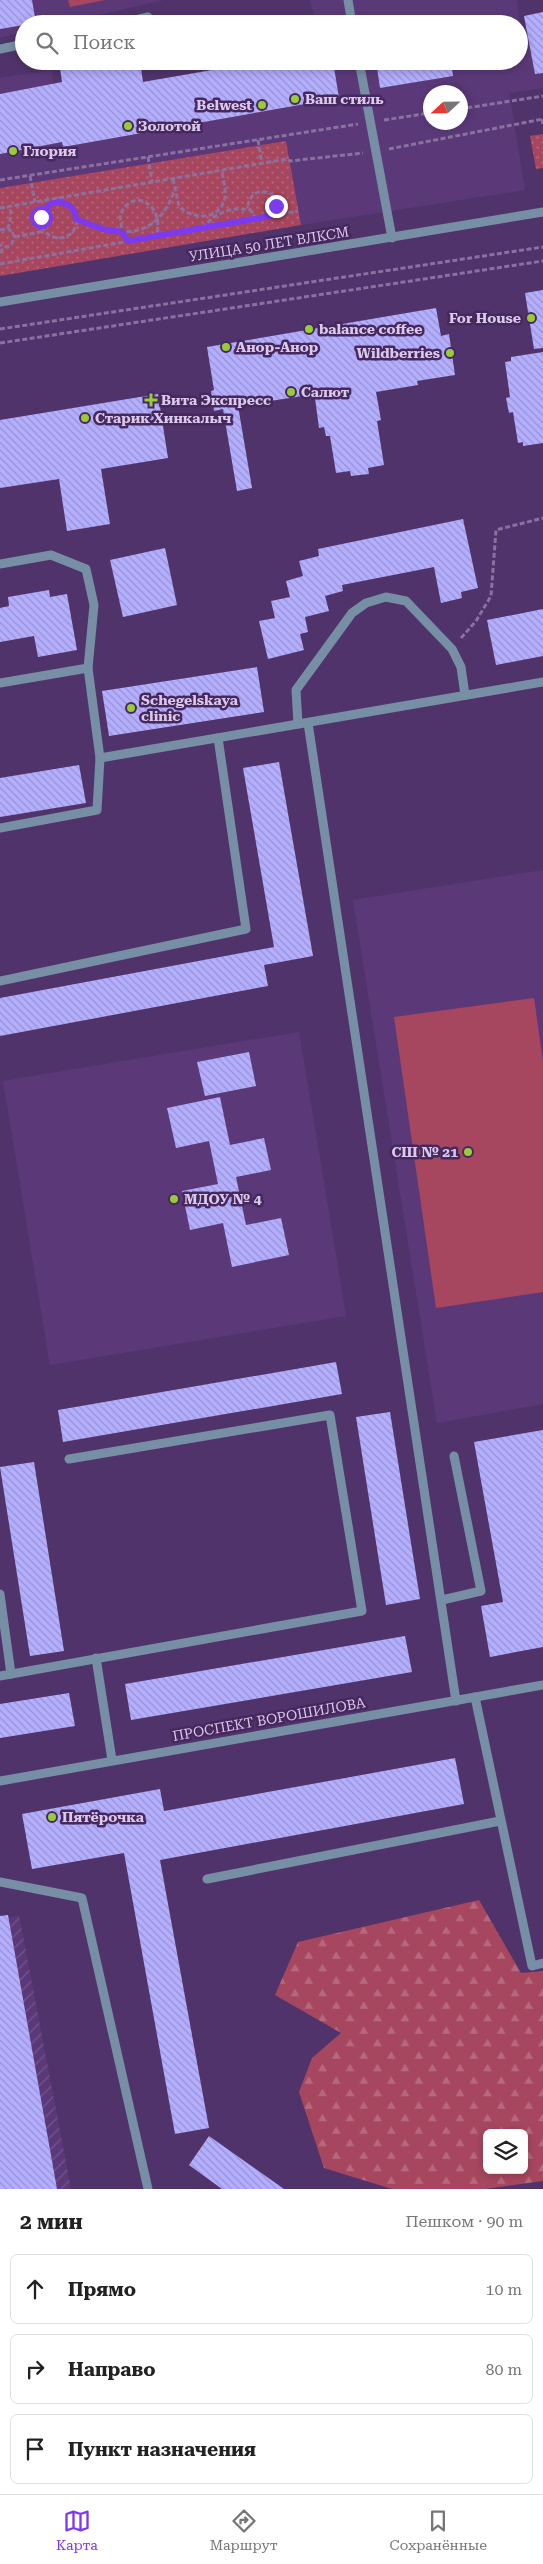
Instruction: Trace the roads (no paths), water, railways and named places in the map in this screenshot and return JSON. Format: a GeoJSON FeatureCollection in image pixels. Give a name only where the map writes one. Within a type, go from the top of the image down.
{"type":"FeatureCollection","features":[{"type":"Feature","properties":{"kind":"street"},"geometry":{"type":"LineString","coordinates":[[348,0],[350,15]]}},
{"type":"Feature","properties":{"kind":"street"},"geometry":{"type":"LineString","coordinates":[[0,49],[15,46]]}},
{"type":"Feature","properties":{"kind":"street"},"geometry":{"type":"LineString","coordinates":[[361,70],[392,238]]}},
{"type":"Feature","properties":{"kind":"street","name":"УЛИЦА 50 ЛЕТ ВЛКСМ"},"geometry":{"type":"LineString","coordinates":[[0,302],[543,212]]}},
{"type":"Feature","properties":{"kind":"street"},"geometry":{"type":"LineString","coordinates":[[0,564],[51,555],[86,569],[94,605],[88,668],[100,758],[97,810],[0,828]]}},
{"type":"Feature","properties":{"kind":"street"},"geometry":{"type":"LineString","coordinates":[[456,1701],[442,1600],[303,724],[296,690],[352,613],[366,603],[386,597],[406,601],[452,649],[461,667],[465,695]]}},
{"type":"Feature","properties":{"kind":"street"},"geometry":{"type":"LineString","coordinates":[[0,683],[88,668]]}},
{"type":"Feature","properties":{"kind":"street"},"geometry":{"type":"LineString","coordinates":[[100,758],[543,682]]}},
{"type":"Feature","properties":{"kind":"street"},"geometry":{"type":"LineString","coordinates":[[0,981],[246,929],[218,738]]}},
{"type":"Feature","properties":{"kind":"street"},"geometry":{"type":"LineString","coordinates":[[0,1676],[362,1611],[330,1416],[69,1459]]}},
{"type":"Feature","properties":{"kind":"street"},"geometry":{"type":"LineString","coordinates":[[442,1600],[482,1591],[454,1456]]}},
{"type":"Feature","properties":{"kind":"street"},"geometry":{"type":"LineString","coordinates":[[0,1594],[11,1674]]}},
{"type":"Feature","properties":{"kind":"street"},"geometry":{"type":"LineString","coordinates":[[96,1658],[112,1760]]}},
{"type":"Feature","properties":{"kind":"street","name":"ПРОСПЕКТ ВОРОШИЛОВА"},"geometry":{"type":"LineString","coordinates":[[0,1781],[543,1685]]}},
{"type":"Feature","properties":{"kind":"street"},"geometry":{"type":"LineString","coordinates":[[476,1697],[500,1821],[532,1966],[543,1963]]}},
{"type":"Feature","properties":{"kind":"street"},"geometry":{"type":"LineString","coordinates":[[207,1879],[500,1821]]}},
{"type":"Feature","properties":{"kind":"street"},"geometry":{"type":"LineString","coordinates":[[0,1882],[82,1898],[148,2189]]}},
{"type":"Feature","properties":{"kind":"place","name":"Ваш стиль"},"geometry":{"type":"Point","coordinates":[295,99]}},
{"type":"Feature","properties":{"kind":"place","name":"Belwest"},"geometry":{"type":"Point","coordinates":[262,105]}},
{"type":"Feature","properties":{"kind":"place","name":"Золотой"},"geometry":{"type":"Point","coordinates":[128,126]}},
{"type":"Feature","properties":{"kind":"place","name":"Глория"},"geometry":{"type":"Point","coordinates":[13,151]}},
{"type":"Feature","properties":{"kind":"place","name":"For House"},"geometry":{"type":"Point","coordinates":[531,318]}},
{"type":"Feature","properties":{"kind":"place","name":"balance coffee"},"geometry":{"type":"Point","coordinates":[309,329]}},
{"type":"Feature","properties":{"kind":"place","name":"Анор-Анор"},"geometry":{"type":"Point","coordinates":[226,347]}},
{"type":"Feature","properties":{"kind":"place","name":"Wildberries"},"geometry":{"type":"Point","coordinates":[450,353]}},
{"type":"Feature","properties":{"kind":"place","name":"Салют"},"geometry":{"type":"Point","coordinates":[291,392]}},
{"type":"Feature","properties":{"kind":"place","name":"Вита Экспресс"},"geometry":{"type":"Point","coordinates":[151,400]}},
{"type":"Feature","properties":{"kind":"place","name":"Старик Хинкалыч"},"geometry":{"type":"Point","coordinates":[85,418]}},
{"type":"Feature","properties":{"kind":"place","name":"Schegelskaya clinic"},"geometry":{"type":"Point","coordinates":[131,708]}},
{"type":"Feature","properties":{"kind":"place","name":"СШ № 21"},"geometry":{"type":"Point","coordinates":[468,1152]}},
{"type":"Feature","properties":{"kind":"place","name":"МДОУ № 4"},"geometry":{"type":"Point","coordinates":[174,1199]}},
{"type":"Feature","properties":{"kind":"place","name":"Пятёрочка"},"geometry":{"type":"Point","coordinates":[52,1817]}}]}
